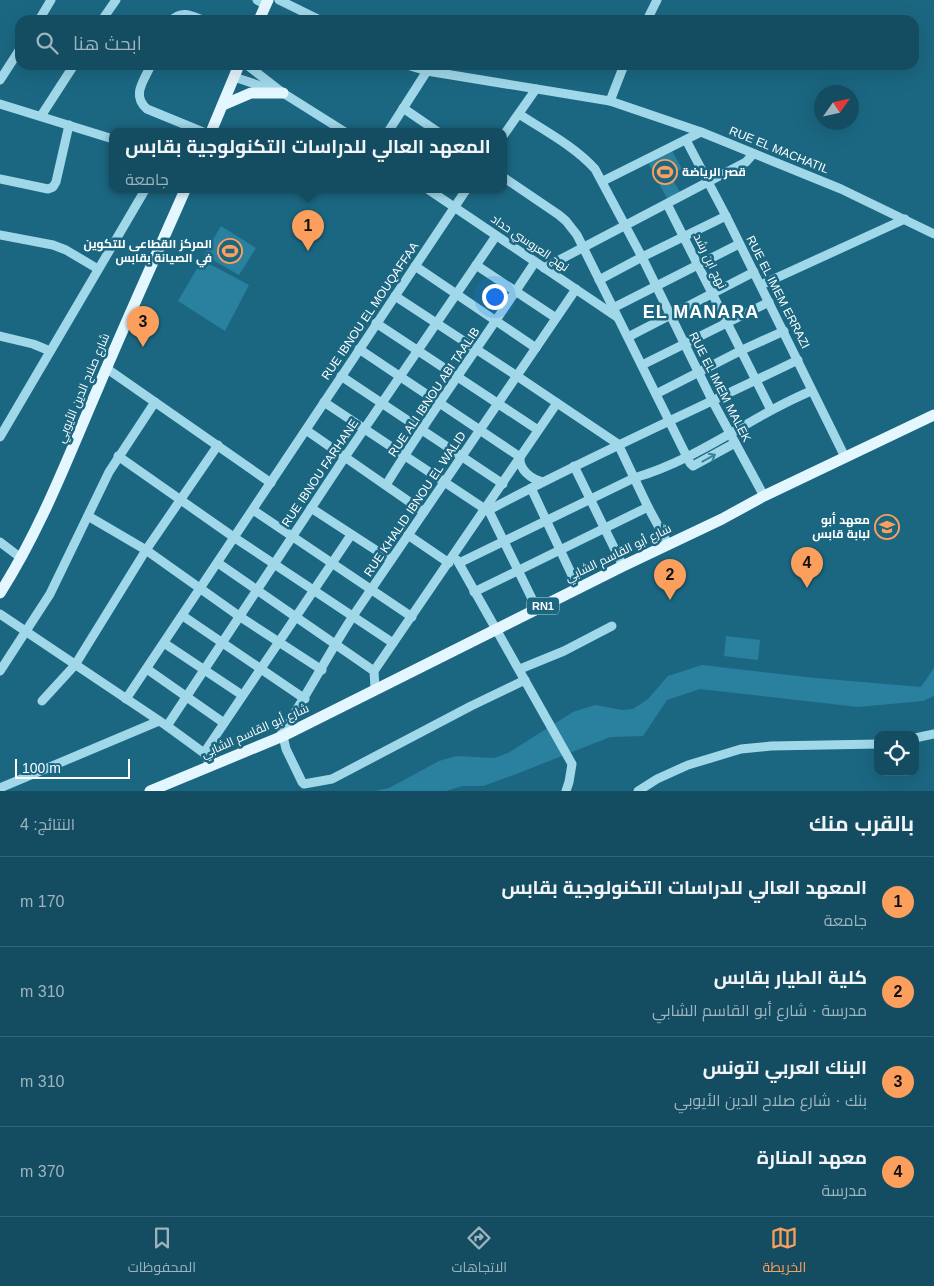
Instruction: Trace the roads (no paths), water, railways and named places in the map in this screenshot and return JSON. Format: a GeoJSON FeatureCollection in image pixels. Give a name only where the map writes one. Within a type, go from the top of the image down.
{"type":"FeatureCollection","features":[{"type":"Feature","properties":{"kind":"main road"},"geometry":{"type":"LineString","coordinates":[[260,15],[264,2]]}},
{"type":"Feature","properties":{"kind":"main road"},"geometry":{"type":"LineString","coordinates":[[213,128],[237,70]]}},
{"type":"Feature","properties":{"kind":"main road"},"geometry":{"type":"LineString","coordinates":[[223,105],[251,93],[283,93]]}},
{"type":"Feature","properties":{"kind":"main road","name":"شارع صلاح الدين الأيوبي"},"geometry":{"type":"LineString","coordinates":[[0,593],[22,558],[58,481],[184,193]]}},
{"type":"Feature","properties":{"kind":"main road","name":"شارع أبو القاسم الشابي"},"geometry":{"type":"LineString","coordinates":[[150,791],[281,736],[578,588],[722,519],[764,496],[934,415]]}},
{"type":"Feature","properties":{"kind":"street"},"geometry":{"type":"LineString","coordinates":[[42,15],[52,0]]}},
{"type":"Feature","properties":{"kind":"street"},"geometry":{"type":"LineString","coordinates":[[106,15],[116,0]]}},
{"type":"Feature","properties":{"kind":"street"},"geometry":{"type":"LineString","coordinates":[[279,0],[310,15]]}},
{"type":"Feature","properties":{"kind":"street"},"geometry":{"type":"LineString","coordinates":[[650,15],[657,0]]}},
{"type":"Feature","properties":{"kind":"street"},"geometry":{"type":"LineString","coordinates":[[0,80],[15,57]]}},
{"type":"Feature","properties":{"kind":"street"},"geometry":{"type":"LineString","coordinates":[[41,116],[71,70]]}},
{"type":"Feature","properties":{"kind":"street"},"geometry":{"type":"LineString","coordinates":[[150,70],[139,92],[138,98],[142,104],[148,110],[193,128]]}},
{"type":"Feature","properties":{"kind":"street"},"geometry":{"type":"LineString","coordinates":[[253,70],[283,93],[339,128]]}},
{"type":"Feature","properties":{"kind":"street","name":"RUE EL MACHATIL"},"geometry":{"type":"LineString","coordinates":[[424,70],[610,101],[701,132],[841,189],[934,234]]}},
{"type":"Feature","properties":{"kind":"street"},"geometry":{"type":"LineString","coordinates":[[610,101],[622,70]]}},
{"type":"Feature","properties":{"kind":"street"},"geometry":{"type":"LineString","coordinates":[[390,128],[427,71]]}},
{"type":"Feature","properties":{"kind":"street"},"geometry":{"type":"LineString","coordinates":[[234,77],[283,93]]}},
{"type":"Feature","properties":{"kind":"street"},"geometry":{"type":"LineString","coordinates":[[507,130],[536,89]]}},
{"type":"Feature","properties":{"kind":"street"},"geometry":{"type":"LineString","coordinates":[[0,104],[109,138]]}},
{"type":"Feature","properties":{"kind":"street"},"geometry":{"type":"LineString","coordinates":[[403,108],[432,128]]}},
{"type":"Feature","properties":{"kind":"street","name":"RUE EL IMEM MALEK"},"geometry":{"type":"LineString","coordinates":[[519,114],[584,157],[595,169],[642,257],[698,373],[764,496]]}},
{"type":"Feature","properties":{"kind":"street"},"geometry":{"type":"LineString","coordinates":[[0,179],[48,189],[53,187],[56,182],[69,125]]}},
{"type":"Feature","properties":{"kind":"street"},"geometry":{"type":"LineString","coordinates":[[602,181],[701,132]]}},
{"type":"Feature","properties":{"kind":"street","name":"RUE EL IMEM ERRAZI"},"geometry":{"type":"LineString","coordinates":[[686,140],[761,285],[811,391],[845,457]]}},
{"type":"Feature","properties":{"kind":"street"},"geometry":{"type":"LineString","coordinates":[[544,268],[746,162],[753,154]]}},
{"type":"Feature","properties":{"kind":"street"},"geometry":{"type":"LineString","coordinates":[[507,180],[566,221],[584,248],[690,463],[693,466],[735,443]]}},
{"type":"Feature","properties":{"kind":"street"},"geometry":{"type":"LineString","coordinates":[[0,437],[3,425],[50,351],[143,193]]}},
{"type":"Feature","properties":{"kind":"street","name":"نهج العروسي حداد"},"geometry":{"type":"LineString","coordinates":[[434,193],[617,317]]}},
{"type":"Feature","properties":{"kind":"street","name":"RUE IBNOU EL MOUQAFFAA"},"geometry":{"type":"LineString","coordinates":[[126,699],[272,483],[464,193]]}},
{"type":"Feature","properties":{"kind":"street","name":"نهج ابن رشد"},"geometry":{"type":"LineString","coordinates":[[667,204],[771,410]]}},
{"type":"Feature","properties":{"kind":"street"},"geometry":{"type":"LineString","coordinates":[[599,280],[726,216]]}},
{"type":"Feature","properties":{"kind":"street"},"geometry":{"type":"LineString","coordinates":[[761,285],[904,219]]}},
{"type":"Feature","properties":{"kind":"street"},"geometry":{"type":"LineString","coordinates":[[0,235],[53,245],[98,268]]}},
{"type":"Feature","properties":{"kind":"street","name":"RUE IBNOU FARHANE"},"geometry":{"type":"LineString","coordinates":[[163,723],[187,696],[345,457],[496,236]]}},
{"type":"Feature","properties":{"kind":"street"},"geometry":{"type":"LineString","coordinates":[[613,308],[740,244]]}},
{"type":"Feature","properties":{"kind":"street","name":"RUE ALI IBNOU ABI TAALIB"},"geometry":{"type":"LineString","coordinates":[[386,485],[440,403],[497,322],[535,262]]}},
{"type":"Feature","properties":{"kind":"street"},"geometry":{"type":"LineString","coordinates":[[476,264],[556,318]]}},
{"type":"Feature","properties":{"kind":"street"},"geometry":{"type":"LineString","coordinates":[[415,266],[536,348]]}},
{"type":"Feature","properties":{"kind":"street"},"geometry":{"type":"LineString","coordinates":[[628,337],[754,272]]}},
{"type":"Feature","properties":{"kind":"street","name":"RUE KHALID IBNOU EL WALID"},"geometry":{"type":"LineString","coordinates":[[281,736],[305,699],[335,644],[353,616],[576,289]]}},
{"type":"Feature","properties":{"kind":"street"},"geometry":{"type":"LineString","coordinates":[[394,296],[618,444],[668,544]]}},
{"type":"Feature","properties":{"kind":"street"},"geometry":{"type":"LineString","coordinates":[[642,365],[769,302]]}},
{"type":"Feature","properties":{"kind":"street"},"geometry":{"type":"LineString","coordinates":[[376,323],[538,430]]}},
{"type":"Feature","properties":{"kind":"street"},"geometry":{"type":"LineString","coordinates":[[656,394],[742,350],[784,331]]}},
{"type":"Feature","properties":{"kind":"street"},"geometry":{"type":"LineString","coordinates":[[0,336],[33,344],[50,351]]}},
{"type":"Feature","properties":{"kind":"street"},"geometry":{"type":"LineString","coordinates":[[359,349],[520,456]]}},
{"type":"Feature","properties":{"kind":"street"},"geometry":{"type":"LineString","coordinates":[[487,509],[618,444],[713,402],[798,360]]}},
{"type":"Feature","properties":{"kind":"street"},"geometry":{"type":"LineString","coordinates":[[106,368],[272,483]]}},
{"type":"Feature","properties":{"kind":"street"},"geometry":{"type":"LineString","coordinates":[[341,376],[503,484]]}},
{"type":"Feature","properties":{"kind":"street"},"geometry":{"type":"LineString","coordinates":[[459,563],[634,478],[649,474],[687,456],[771,410],[811,391]]}},
{"type":"Feature","properties":{"kind":"street"},"geometry":{"type":"LineString","coordinates":[[0,671],[50,594],[118,456],[155,402]]}},
{"type":"Feature","properties":{"kind":"street"},"geometry":{"type":"LineString","coordinates":[[324,402],[487,509],[538,609]]}},
{"type":"Feature","properties":{"kind":"street"},"geometry":{"type":"LineString","coordinates":[[375,688],[374,671],[487,509],[520,456],[557,403]]}},
{"type":"Feature","properties":{"kind":"street"},"geometry":{"type":"LineString","coordinates":[[306,430],[424,512]]}},
{"type":"Feature","properties":{"kind":"street"},"geometry":{"type":"LineString","coordinates":[[42,701],[74,665],[146,550],[218,446]]}},
{"type":"Feature","properties":{"kind":"street"},"geometry":{"type":"LineString","coordinates":[[118,456],[179,500],[393,643]]}},
{"type":"Feature","properties":{"kind":"street"},"geometry":{"type":"LineString","coordinates":[[520,456],[521,465],[525,471],[536,480],[542,482]]}},
{"type":"Feature","properties":{"kind":"street"},"geometry":{"type":"LineString","coordinates":[[574,466],[623,566]]}},
{"type":"Feature","properties":{"kind":"street"},"geometry":{"type":"LineString","coordinates":[[531,488],[578,588]]}},
{"type":"Feature","properties":{"kind":"street"},"geometry":{"type":"LineString","coordinates":[[474,592],[648,507]]}},
{"type":"Feature","properties":{"kind":"street"},"geometry":{"type":"LineString","coordinates":[[311,508],[391,560]]}},
{"type":"Feature","properties":{"kind":"street"},"geometry":{"type":"LineString","coordinates":[[253,510],[412,616]]}},
{"type":"Feature","properties":{"kind":"street"},"geometry":{"type":"LineString","coordinates":[[88,516],[146,550],[239,616],[322,670]]}},
{"type":"Feature","properties":{"kind":"street"},"geometry":{"type":"LineString","coordinates":[[204,752],[351,535]]}},
{"type":"Feature","properties":{"kind":"street"},"geometry":{"type":"LineString","coordinates":[[408,536],[449,563]]}},
{"type":"Feature","properties":{"kind":"street"},"geometry":{"type":"LineString","coordinates":[[0,542],[22,558]]}},
{"type":"Feature","properties":{"kind":"street"},"geometry":{"type":"LineString","coordinates":[[454,554],[572,764],[566,791]]}},
{"type":"Feature","properties":{"kind":"street"},"geometry":{"type":"LineString","coordinates":[[218,563],[374,671]]}},
{"type":"Feature","properties":{"kind":"street"},"geometry":{"type":"LineString","coordinates":[[0,614],[204,752],[210,765]]}},
{"type":"Feature","properties":{"kind":"street"},"geometry":{"type":"LineString","coordinates":[[182,616],[305,699]]}},
{"type":"Feature","properties":{"kind":"street"},"geometry":{"type":"LineString","coordinates":[[520,669],[564,651],[612,626]]}},
{"type":"Feature","properties":{"kind":"street"},"geometry":{"type":"LineString","coordinates":[[164,643],[242,695]]}},
{"type":"Feature","properties":{"kind":"street"},"geometry":{"type":"LineString","coordinates":[[147,669],[224,723]]}},
{"type":"Feature","properties":{"kind":"street"},"geometry":{"type":"LineString","coordinates":[[281,736],[302,787],[304,784],[332,779],[471,706],[525,680]]}},
{"type":"Feature","properties":{"kind":"street"},"geometry":{"type":"LineString","coordinates":[[0,788],[163,723]]}},
{"type":"Feature","properties":{"kind":"street"},"geometry":{"type":"LineString","coordinates":[[919,737],[934,734]]}},
{"type":"Feature","properties":{"kind":"street"},"geometry":{"type":"LineString","coordinates":[[639,791],[657,779],[688,765],[737,750],[771,746],[874,744]]}},
{"type":"Feature","properties":{"kind":"place","name":"قصر الرياضة"},"geometry":{"type":"Point","coordinates":[665,172]}},
{"type":"Feature","properties":{"kind":"place","name":"المركز القطاعى للتكوين في الصيانة بقابس"},"geometry":{"type":"Point","coordinates":[230,251]}},
{"type":"Feature","properties":{"kind":"place","name":"المعهد العالي للدراسات التكنولوجية بقابس"},"geometry":{"type":"Point","coordinates":[308,251]}},
{"type":"Feature","properties":{"kind":"place","name":"البنك العربي لتونس"},"geometry":{"type":"Point","coordinates":[143,347]}},
{"type":"Feature","properties":{"kind":"place","name":"معهد أبو لبابة قابس"},"geometry":{"type":"Point","coordinates":[887,527]}},
{"type":"Feature","properties":{"kind":"place","name":"معهد المنارة"},"geometry":{"type":"Point","coordinates":[807,588]}},
{"type":"Feature","properties":{"kind":"place","name":"كلية الطيار بقابس"},"geometry":{"type":"Point","coordinates":[670,600]}},
{"type":"Feature","properties":{"kind":"district","name":"EL MANARA"},"geometry":{"type":"Point","coordinates":[701,312]}}]}
